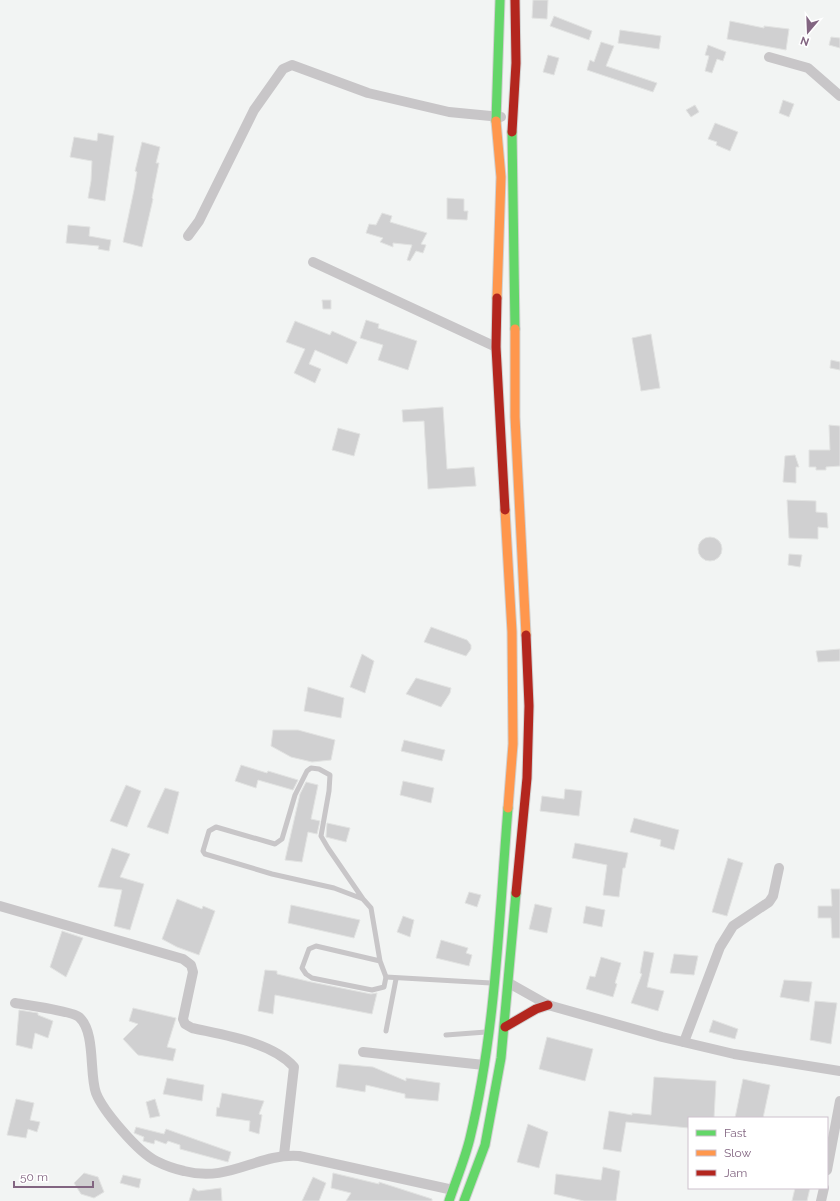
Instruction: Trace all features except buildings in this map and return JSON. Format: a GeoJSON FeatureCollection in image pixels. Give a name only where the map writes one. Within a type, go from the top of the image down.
{"type":"FeatureCollection","features":[{"type":"Feature","properties":{"kind":"main road"},"geometry":{"type":"LineString","coordinates":[[449,1201],[470,1140],[489,1032],[513,744],[512,632],[496,347],[502,177],[496,116],[500,0]]}},
{"type":"Feature","properties":{"kind":"main road"},"geometry":{"type":"LineString","coordinates":[[464,1201],[485,1145],[494,1102],[505,1027],[527,778],[529,706],[524,552],[514,417],[515,271],[512,120],[516,63],[515,0]]}},
{"type":"Feature","properties":{"kind":"main road"},"geometry":{"type":"LineString","coordinates":[[505,1027],[517,1024],[529,1012],[538,1007],[548,1005]]}},
{"type":"Feature","properties":{"kind":"street"},"geometry":{"type":"LineString","coordinates":[[769,57],[808,68],[840,96]]}},
{"type":"Feature","properties":{"kind":"street"},"geometry":{"type":"LineString","coordinates":[[188,236],[199,221],[254,110],[283,69],[292,65],[368,93],[442,110],[496,116],[512,120]]}},
{"type":"Feature","properties":{"kind":"street"},"geometry":{"type":"LineString","coordinates":[[313,262],[496,347]]}},
{"type":"Feature","properties":{"kind":"street"},"geometry":{"type":"LineString","coordinates":[[684,1042],[720,947],[733,926],[769,902],[773,896],[779,868]]}},
{"type":"Feature","properties":{"kind":"street"},"geometry":{"type":"LineString","coordinates":[[0,906],[183,959],[192,964],[193,972],[183,1019],[185,1024],[192,1028],[237,1039],[272,1051],[289,1061],[294,1067],[284,1155]]}},
{"type":"Feature","properties":{"kind":"street"},"geometry":{"type":"LineString","coordinates":[[509,983],[548,1005],[684,1042],[734,1054],[840,1071]]}},
{"type":"Feature","properties":{"kind":"street"},"geometry":{"type":"LineString","coordinates":[[15,1003],[64,1012],[79,1017],[85,1026],[88,1035],[96,1093],[108,1115],[125,1134],[154,1160],[183,1171],[204,1175],[222,1174],[284,1155],[315,1159],[453,1190]]}},
{"type":"Feature","properties":{"kind":"street"},"geometry":{"type":"LineString","coordinates":[[363,1052],[484,1065]]}},
{"type":"Feature","properties":{"kind":"street"},"geometry":{"type":"LineString","coordinates":[[828,1165],[840,1101]]}},
{"type":"Feature","properties":{"kind":"street"},"geometry":{"type":"LineString","coordinates":[[821,1201],[824,1189]]}},
{"type":"Feature","properties":{"kind":"lane"},"geometry":{"type":"LineString","coordinates":[[363,899],[334,888],[272,874],[205,854],[203,851],[209,831],[216,827],[275,844],[279,843],[282,839],[295,795],[307,771],[311,768],[326,771],[330,775],[329,791],[321,836],[363,899],[371,908],[380,961],[386,977],[384,987],[372,990],[312,978],[306,974],[302,968],[309,949],[316,946],[380,961]]}},
{"type":"Feature","properties":{"kind":"lane"},"geometry":{"type":"LineString","coordinates":[[386,977],[396,979],[493,983]]}},
{"type":"Feature","properties":{"kind":"lane"},"geometry":{"type":"LineString","coordinates":[[386,1031],[396,979]]}},
{"type":"Feature","properties":{"kind":"lane"},"geometry":{"type":"LineString","coordinates":[[446,1035],[489,1032]]}},
{"type":"Feature","properties":{"kind":"traffic: fast"},"geometry":{"type":"LineString","coordinates":[[496,121],[500,0]]}},
{"type":"Feature","properties":{"kind":"traffic: fast"},"geometry":{"type":"LineString","coordinates":[[512,132],[515,329]]}},
{"type":"Feature","properties":{"kind":"traffic: fast"},"geometry":{"type":"LineString","coordinates":[[449,1201],[470,1138],[486,1056],[499,932],[508,808]]}},
{"type":"Feature","properties":{"kind":"traffic: fast"},"geometry":{"type":"LineString","coordinates":[[464,1201],[485,1145],[501,1058],[516,893]]}},
{"type":"Feature","properties":{"kind":"traffic: slow"},"geometry":{"type":"LineString","coordinates":[[496,121],[501,177],[497,298]]}},
{"type":"Feature","properties":{"kind":"traffic: slow"},"geometry":{"type":"LineString","coordinates":[[515,329],[515,417],[526,635]]}},
{"type":"Feature","properties":{"kind":"traffic: slow"},"geometry":{"type":"LineString","coordinates":[[505,510],[512,632],[513,744],[508,808]]}},
{"type":"Feature","properties":{"kind":"traffic: jam"},"geometry":{"type":"LineString","coordinates":[[512,132],[516,63],[515,0]]}},
{"type":"Feature","properties":{"kind":"traffic: jam"},"geometry":{"type":"LineString","coordinates":[[497,298],[496,347],[505,510]]}},
{"type":"Feature","properties":{"kind":"traffic: jam"},"geometry":{"type":"LineString","coordinates":[[516,893],[527,778],[529,706],[526,635]]}},
{"type":"Feature","properties":{"kind":"traffic: jam"},"geometry":{"type":"LineString","coordinates":[[505,1027],[536,1009],[548,1005]]}}]}
